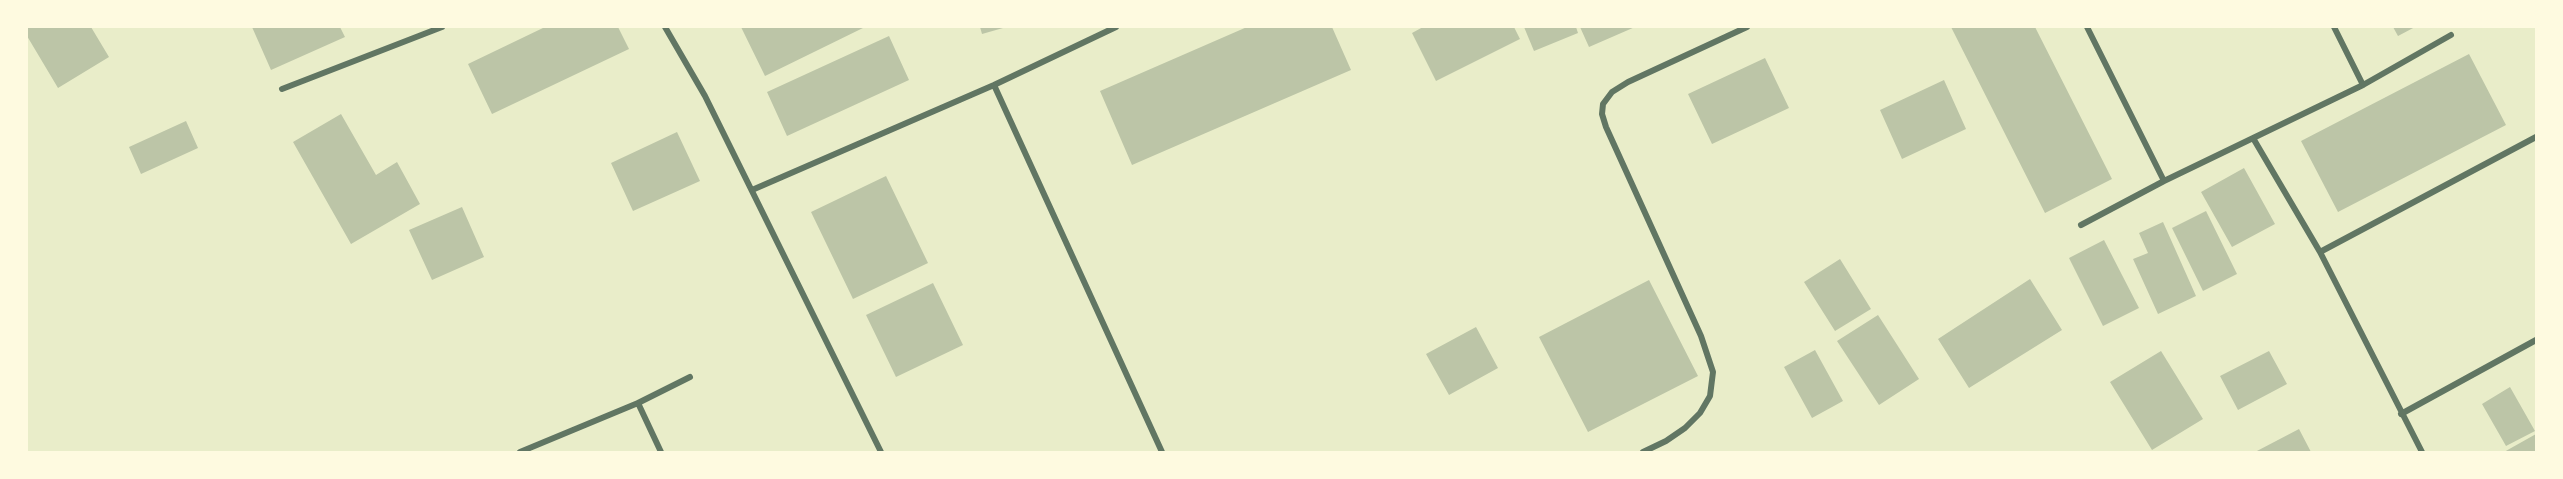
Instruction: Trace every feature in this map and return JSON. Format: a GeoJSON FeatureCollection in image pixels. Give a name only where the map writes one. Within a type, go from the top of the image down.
{"type":"FeatureCollection","features":[{"type":"Feature","properties":{"kind":"street"},"geometry":{"type":"LineString","coordinates":[[282,89],[442,27]]}},
{"type":"Feature","properties":{"kind":"street"},"geometry":{"type":"LineString","coordinates":[[665,27],[705,96],[881,452]]}},
{"type":"Feature","properties":{"kind":"street"},"geometry":{"type":"LineString","coordinates":[[752,190],[994,84],[1116,27]]}},
{"type":"Feature","properties":{"kind":"street"},"geometry":{"type":"LineString","coordinates":[[1643,452],[1686,428],[1700,413],[1710,396],[1713,372],[1701,336],[1606,127],[1602,114],[1603,104],[1612,92],[1628,82],[1747,27]]}},
{"type":"Feature","properties":{"kind":"street"},"geometry":{"type":"LineString","coordinates":[[2087,27],[2164,181]]}},
{"type":"Feature","properties":{"kind":"street"},"geometry":{"type":"LineString","coordinates":[[2334,27],[2363,85]]}},
{"type":"Feature","properties":{"kind":"street"},"geometry":{"type":"LineString","coordinates":[[2081,225],[2164,181],[2363,85],[2451,35]]}},
{"type":"Feature","properties":{"kind":"street"},"geometry":{"type":"LineString","coordinates":[[994,84],[1162,452]]}},
{"type":"Feature","properties":{"kind":"street"},"geometry":{"type":"LineString","coordinates":[[2320,252],[2536,137]]}},
{"type":"Feature","properties":{"kind":"street"},"geometry":{"type":"LineString","coordinates":[[2253,138],[2320,252],[2422,452]]}},
{"type":"Feature","properties":{"kind":"street"},"geometry":{"type":"LineString","coordinates":[[2401,414],[2536,339]]}},
{"type":"Feature","properties":{"kind":"street"},"geometry":{"type":"LineString","coordinates":[[520,452],[638,403],[690,377]]}},
{"type":"Feature","properties":{"kind":"street"},"geometry":{"type":"LineString","coordinates":[[638,403],[661,452]]}},
{"type":"Feature","properties":{"kind":"building"},"geometry":{"type":"Polygon","coordinates":[[[27,27],[91,27],[109,57],[58,88],[27,36],[27,27]]]}},
{"type":"Feature","properties":{"kind":"building"},"geometry":{"type":"Polygon","coordinates":[[[252,27],[340,27],[345,37],[271,70],[252,27]]]}},
{"type":"Feature","properties":{"kind":"building"},"geometry":{"type":"Polygon","coordinates":[[[545,27],[618,27],[629,49],[492,114],[468,64],[545,27]]]}},
{"type":"Feature","properties":{"kind":"building"},"geometry":{"type":"Polygon","coordinates":[[[741,27],[865,27],[765,76],[741,27]]]}},
{"type":"Feature","properties":{"kind":"building"},"geometry":{"type":"Polygon","coordinates":[[[980,27],[1002,27],[1003,28],[982,34],[980,27]]]}},
{"type":"Feature","properties":{"kind":"building"},"geometry":{"type":"Polygon","coordinates":[[[1247,27],[1332,27],[1351,70],[1132,165],[1100,91],[1247,27]]]}},
{"type":"Feature","properties":{"kind":"building"},"geometry":{"type":"Polygon","coordinates":[[[1423,27],[1514,27],[1520,39],[1436,81],[1412,33],[1423,27]]]}},
{"type":"Feature","properties":{"kind":"building"},"geometry":{"type":"Polygon","coordinates":[[[1524,27],[1576,27],[1578,33],[1534,51],[1524,27]]]}},
{"type":"Feature","properties":{"kind":"building"},"geometry":{"type":"Polygon","coordinates":[[[1580,27],[1635,27],[1589,47],[1580,27]]]}},
{"type":"Feature","properties":{"kind":"building"},"geometry":{"type":"Polygon","coordinates":[[[1951,27],[2035,27],[2112,179],[2045,213],[1951,27]]]}},
{"type":"Feature","properties":{"kind":"building"},"geometry":{"type":"Polygon","coordinates":[[[2393,27],[2415,27],[2398,36],[2393,27]]]}},
{"type":"Feature","properties":{"kind":"building"},"geometry":{"type":"Polygon","coordinates":[[[889,36],[909,80],[787,136],[767,92],[889,36]]]}},
{"type":"Feature","properties":{"kind":"building"},"geometry":{"type":"Polygon","coordinates":[[[2469,54],[2506,125],[2338,212],[2301,141],[2469,54]]]}},
{"type":"Feature","properties":{"kind":"building"},"geometry":{"type":"Polygon","coordinates":[[[1765,58],[1789,108],[1712,144],[1688,94],[1765,58]]]}},
{"type":"Feature","properties":{"kind":"building"},"geometry":{"type":"Polygon","coordinates":[[[1944,80],[1966,129],[1902,159],[1880,110],[1944,80]]]}},
{"type":"Feature","properties":{"kind":"building"},"geometry":{"type":"Polygon","coordinates":[[[341,114],[376,175],[397,162],[420,204],[351,244],[293,142],[341,114]]]}},
{"type":"Feature","properties":{"kind":"building"},"geometry":{"type":"Polygon","coordinates":[[[186,121],[198,148],[141,174],[129,147],[186,121]]]}},
{"type":"Feature","properties":{"kind":"building"},"geometry":{"type":"Polygon","coordinates":[[[677,132],[700,181],[633,211],[611,163],[677,132]]]}},
{"type":"Feature","properties":{"kind":"building"},"geometry":{"type":"Polygon","coordinates":[[[2244,168],[2275,224],[2232,247],[2201,192],[2244,168]]]}},
{"type":"Feature","properties":{"kind":"building"},"geometry":{"type":"Polygon","coordinates":[[[886,176],[928,263],[853,299],[811,212],[886,176]]]}},
{"type":"Feature","properties":{"kind":"building"},"geometry":{"type":"Polygon","coordinates":[[[462,207],[484,257],[432,280],[409,230],[462,207]]]}},
{"type":"Feature","properties":{"kind":"building"},"geometry":{"type":"Polygon","coordinates":[[[2206,211],[2237,274],[2203,291],[2172,228],[2206,211]]]}},
{"type":"Feature","properties":{"kind":"building"},"geometry":{"type":"Polygon","coordinates":[[[2163,222],[2196,296],[2158,314],[2133,259],[2148,253],[2139,233],[2163,222]]]}},
{"type":"Feature","properties":{"kind":"building"},"geometry":{"type":"Polygon","coordinates":[[[2104,240],[2139,308],[2103,326],[2069,258],[2104,240]]]}},
{"type":"Feature","properties":{"kind":"building"},"geometry":{"type":"Polygon","coordinates":[[[1840,259],[1871,309],[1835,331],[1804,282],[1840,259]]]}},
{"type":"Feature","properties":{"kind":"building"},"geometry":{"type":"Polygon","coordinates":[[[2030,279],[2062,330],[1969,388],[1938,339],[2030,279]]]}},
{"type":"Feature","properties":{"kind":"building"},"geometry":{"type":"Polygon","coordinates":[[[1649,280],[1698,376],[1588,432],[1539,337],[1649,280]]]}},
{"type":"Feature","properties":{"kind":"building"},"geometry":{"type":"Polygon","coordinates":[[[933,283],[963,345],[896,377],[866,315],[933,283]]]}},
{"type":"Feature","properties":{"kind":"building"},"geometry":{"type":"Polygon","coordinates":[[[1878,315],[1919,379],[1879,405],[1837,341],[1878,315]]]}},
{"type":"Feature","properties":{"kind":"building"},"geometry":{"type":"Polygon","coordinates":[[[1476,327],[1498,368],[1449,395],[1426,354],[1476,327]]]}},
{"type":"Feature","properties":{"kind":"building"},"geometry":{"type":"Polygon","coordinates":[[[1815,350],[1843,401],[1812,418],[1784,367],[1815,350]]]}},
{"type":"Feature","properties":{"kind":"building"},"geometry":{"type":"Polygon","coordinates":[[[2161,351],[2203,419],[2152,450],[2110,382],[2161,351]]]}},
{"type":"Feature","properties":{"kind":"building"},"geometry":{"type":"Polygon","coordinates":[[[2269,351],[2287,384],[2238,410],[2220,376],[2269,351]]]}},
{"type":"Feature","properties":{"kind":"building"},"geometry":{"type":"Polygon","coordinates":[[[2510,387],[2535,431],[2506,446],[2482,404],[2510,387]]]}},
{"type":"Feature","properties":{"kind":"building"},"geometry":{"type":"Polygon","coordinates":[[[2299,429],[2311,452],[2255,452],[2299,429]]]}},
{"type":"Feature","properties":{"kind":"building"},"geometry":{"type":"Polygon","coordinates":[[[2536,434],[2536,452],[2504,452],[2536,434]]]}}]}
